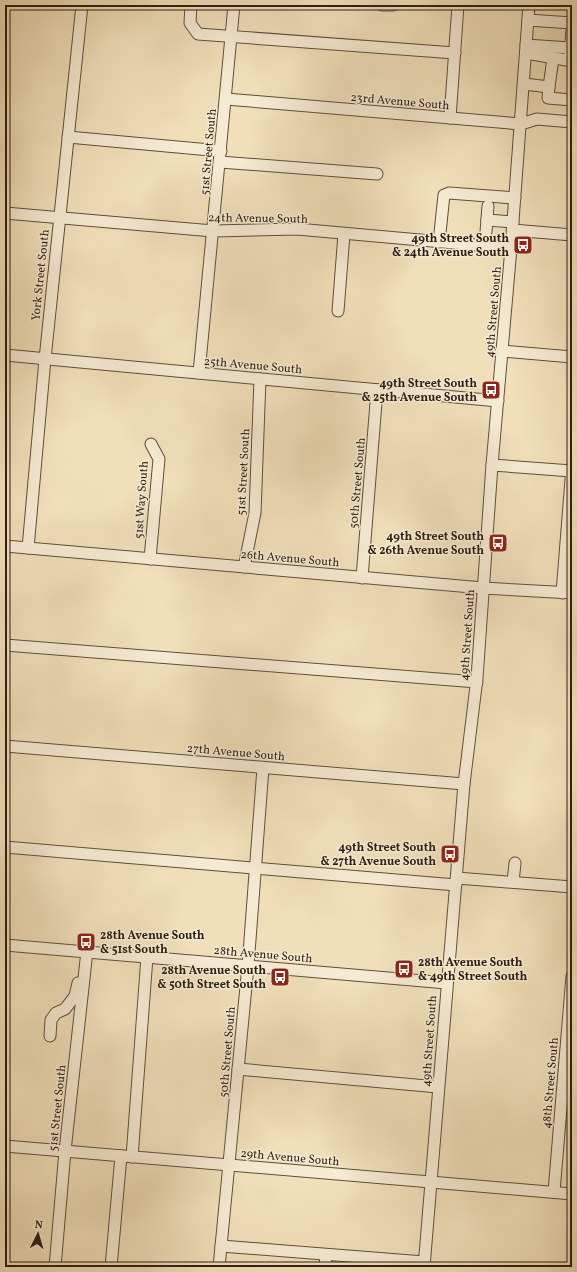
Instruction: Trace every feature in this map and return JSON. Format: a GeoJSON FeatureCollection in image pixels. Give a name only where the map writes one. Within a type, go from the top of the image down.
{"type":"FeatureCollection","features":[{"type":"Feature","properties":{"kind":"street","name":"York Street South"},"geometry":{"type":"LineString","coordinates":[[28,548],[59,217],[82,5]]}},
{"type":"Feature","properties":{"kind":"street"},"geometry":{"type":"LineString","coordinates":[[192,5],[190,23],[196,33],[231,33],[455,53]]}},
{"type":"Feature","properties":{"kind":"street","name":"51st Street South"},"geometry":{"type":"LineString","coordinates":[[199,373],[221,157],[234,5]]}},
{"type":"Feature","properties":{"kind":"street"},"geometry":{"type":"LineString","coordinates":[[231,33],[239,31],[241,5]]}},
{"type":"Feature","properties":{"kind":"street"},"geometry":{"type":"LineString","coordinates":[[382,5],[393,5]]}},
{"type":"Feature","properties":{"kind":"street"},"geometry":{"type":"LineString","coordinates":[[450,118],[458,5]]}},
{"type":"Feature","properties":{"kind":"street","name":"49th Street South"},"geometry":{"type":"LineString","coordinates":[[424,1265],[464,784],[477,682],[492,465],[513,226],[530,5]]}},
{"type":"Feature","properties":{"kind":"street"},"geometry":{"type":"LineString","coordinates":[[528,20],[572,23]]}},
{"type":"Feature","properties":{"kind":"street"},"geometry":{"type":"LineString","coordinates":[[526,49],[553,58],[571,61],[570,48],[572,30]]}},
{"type":"Feature","properties":{"kind":"street"},"geometry":{"type":"LineString","coordinates":[[526,49],[570,48]]}},
{"type":"Feature","properties":{"kind":"street"},"geometry":{"type":"LineString","coordinates":[[553,58],[548,98],[572,100]]}},
{"type":"Feature","properties":{"kind":"street"},"geometry":{"type":"LineString","coordinates":[[524,84],[549,87]]}},
{"type":"Feature","properties":{"kind":"street","name":"23rd Avenue South"},"geometry":{"type":"LineString","coordinates":[[226,99],[520,124],[537,119],[572,122]]}},
{"type":"Feature","properties":{"kind":"street"},"geometry":{"type":"LineString","coordinates":[[68,137],[221,157],[377,174]]}},
{"type":"Feature","properties":{"kind":"street"},"geometry":{"type":"LineString","coordinates":[[439,242],[444,194],[449,193],[515,198]]}},
{"type":"Feature","properties":{"kind":"street"},"geometry":{"type":"LineString","coordinates":[[486,232],[488,206]]}},
{"type":"Feature","properties":{"kind":"street","name":"24th Avenue South"},"geometry":{"type":"LineString","coordinates":[[5,213],[213,231],[297,230],[511,248]]}},
{"type":"Feature","properties":{"kind":"street"},"geometry":{"type":"LineString","coordinates":[[487,220],[513,226],[572,235]]}},
{"type":"Feature","properties":{"kind":"street"},"geometry":{"type":"LineString","coordinates":[[338,311],[344,234]]}},
{"type":"Feature","properties":{"kind":"street"},"geometry":{"type":"LineString","coordinates":[[502,351],[572,357]]}},
{"type":"Feature","properties":{"kind":"street","name":"25th Avenue South"},"geometry":{"type":"LineString","coordinates":[[5,355],[498,401]]}},
{"type":"Feature","properties":{"kind":"street","name":"51st Street South"},"geometry":{"type":"LineString","coordinates":[[244,567],[255,513],[260,379]]}},
{"type":"Feature","properties":{"kind":"street","name":"50th Street South"},"geometry":{"type":"LineString","coordinates":[[362,578],[377,390]]}},
{"type":"Feature","properties":{"kind":"street","name":"51st Way South"},"geometry":{"type":"LineString","coordinates":[[150,559],[159,459],[151,444]]}},
{"type":"Feature","properties":{"kind":"street"},"geometry":{"type":"LineString","coordinates":[[492,465],[572,471]]}},
{"type":"Feature","properties":{"kind":"street"},"geometry":{"type":"LineString","coordinates":[[567,593],[572,467]]}},
{"type":"Feature","properties":{"kind":"street","name":"26th Avenue South"},"geometry":{"type":"LineString","coordinates":[[5,546],[362,578],[567,593]]}},
{"type":"Feature","properties":{"kind":"street"},"geometry":{"type":"LineString","coordinates":[[5,645],[477,682]]}},
{"type":"Feature","properties":{"kind":"street","name":"27th Avenue South"},"geometry":{"type":"LineString","coordinates":[[5,746],[464,784]]}},
{"type":"Feature","properties":{"kind":"street","name":"50th Street South"},"geometry":{"type":"LineString","coordinates":[[220,1267],[248,966],[263,768]]}},
{"type":"Feature","properties":{"kind":"street"},"geometry":{"type":"LineString","coordinates":[[5,847],[255,868],[456,881],[513,882],[572,887]]}},
{"type":"Feature","properties":{"kind":"street"},"geometry":{"type":"LineString","coordinates":[[513,882],[515,864]]}},
{"type":"Feature","properties":{"kind":"street","name":"28th Avenue South"},"geometry":{"type":"LineString","coordinates":[[5,945],[447,982]]}},
{"type":"Feature","properties":{"kind":"street"},"geometry":{"type":"LineString","coordinates":[[50,1036],[51,1020],[56,1013],[65,1009],[75,996],[84,951]]}},
{"type":"Feature","properties":{"kind":"street","name":"51st Street South"},"geometry":{"type":"LineString","coordinates":[[55,1267],[84,951]]}},
{"type":"Feature","properties":{"kind":"street"},"geometry":{"type":"LineString","coordinates":[[132,1157],[147,957]]}},
{"type":"Feature","properties":{"kind":"street","name":"48th Street South"},"geometry":{"type":"LineString","coordinates":[[554,1192],[572,976]]}},
{"type":"Feature","properties":{"kind":"street"},"geometry":{"type":"LineString","coordinates":[[238,1069],[438,1087]]}},
{"type":"Feature","properties":{"kind":"street","name":"29th Avenue South"},"geometry":{"type":"LineString","coordinates":[[5,1146],[572,1194]]}},
{"type":"Feature","properties":{"kind":"street"},"geometry":{"type":"LineString","coordinates":[[111,1267],[121,1156]]}},
{"type":"Feature","properties":{"kind":"street"},"geometry":{"type":"LineString","coordinates":[[221,1246],[424,1265]]}},
{"type":"Feature","properties":{"kind":"street"},"geometry":{"type":"LineString","coordinates":[[325,1267],[326,1255]]}},
{"type":"Feature","properties":{"kind":"place","name":"49th Street South & 24th Avenue South"},"geometry":{"type":"Point","coordinates":[523,245]}},
{"type":"Feature","properties":{"kind":"place","name":"49th Street South & 25th Avenue South"},"geometry":{"type":"Point","coordinates":[491,390]}},
{"type":"Feature","properties":{"kind":"place","name":"49th Street South & 26th Avenue South"},"geometry":{"type":"Point","coordinates":[498,543]}},
{"type":"Feature","properties":{"kind":"place","name":"49th Street South & 27th Avenue South"},"geometry":{"type":"Point","coordinates":[450,854]}},
{"type":"Feature","properties":{"kind":"place","name":"28th Avenue South & 51st South"},"geometry":{"type":"Point","coordinates":[86,942]}},
{"type":"Feature","properties":{"kind":"place","name":"28th Avenue South & 49th Street South"},"geometry":{"type":"Point","coordinates":[404,969]}},
{"type":"Feature","properties":{"kind":"place","name":"28th Avenue South & 50th Street South"},"geometry":{"type":"Point","coordinates":[280,977]}}]}
